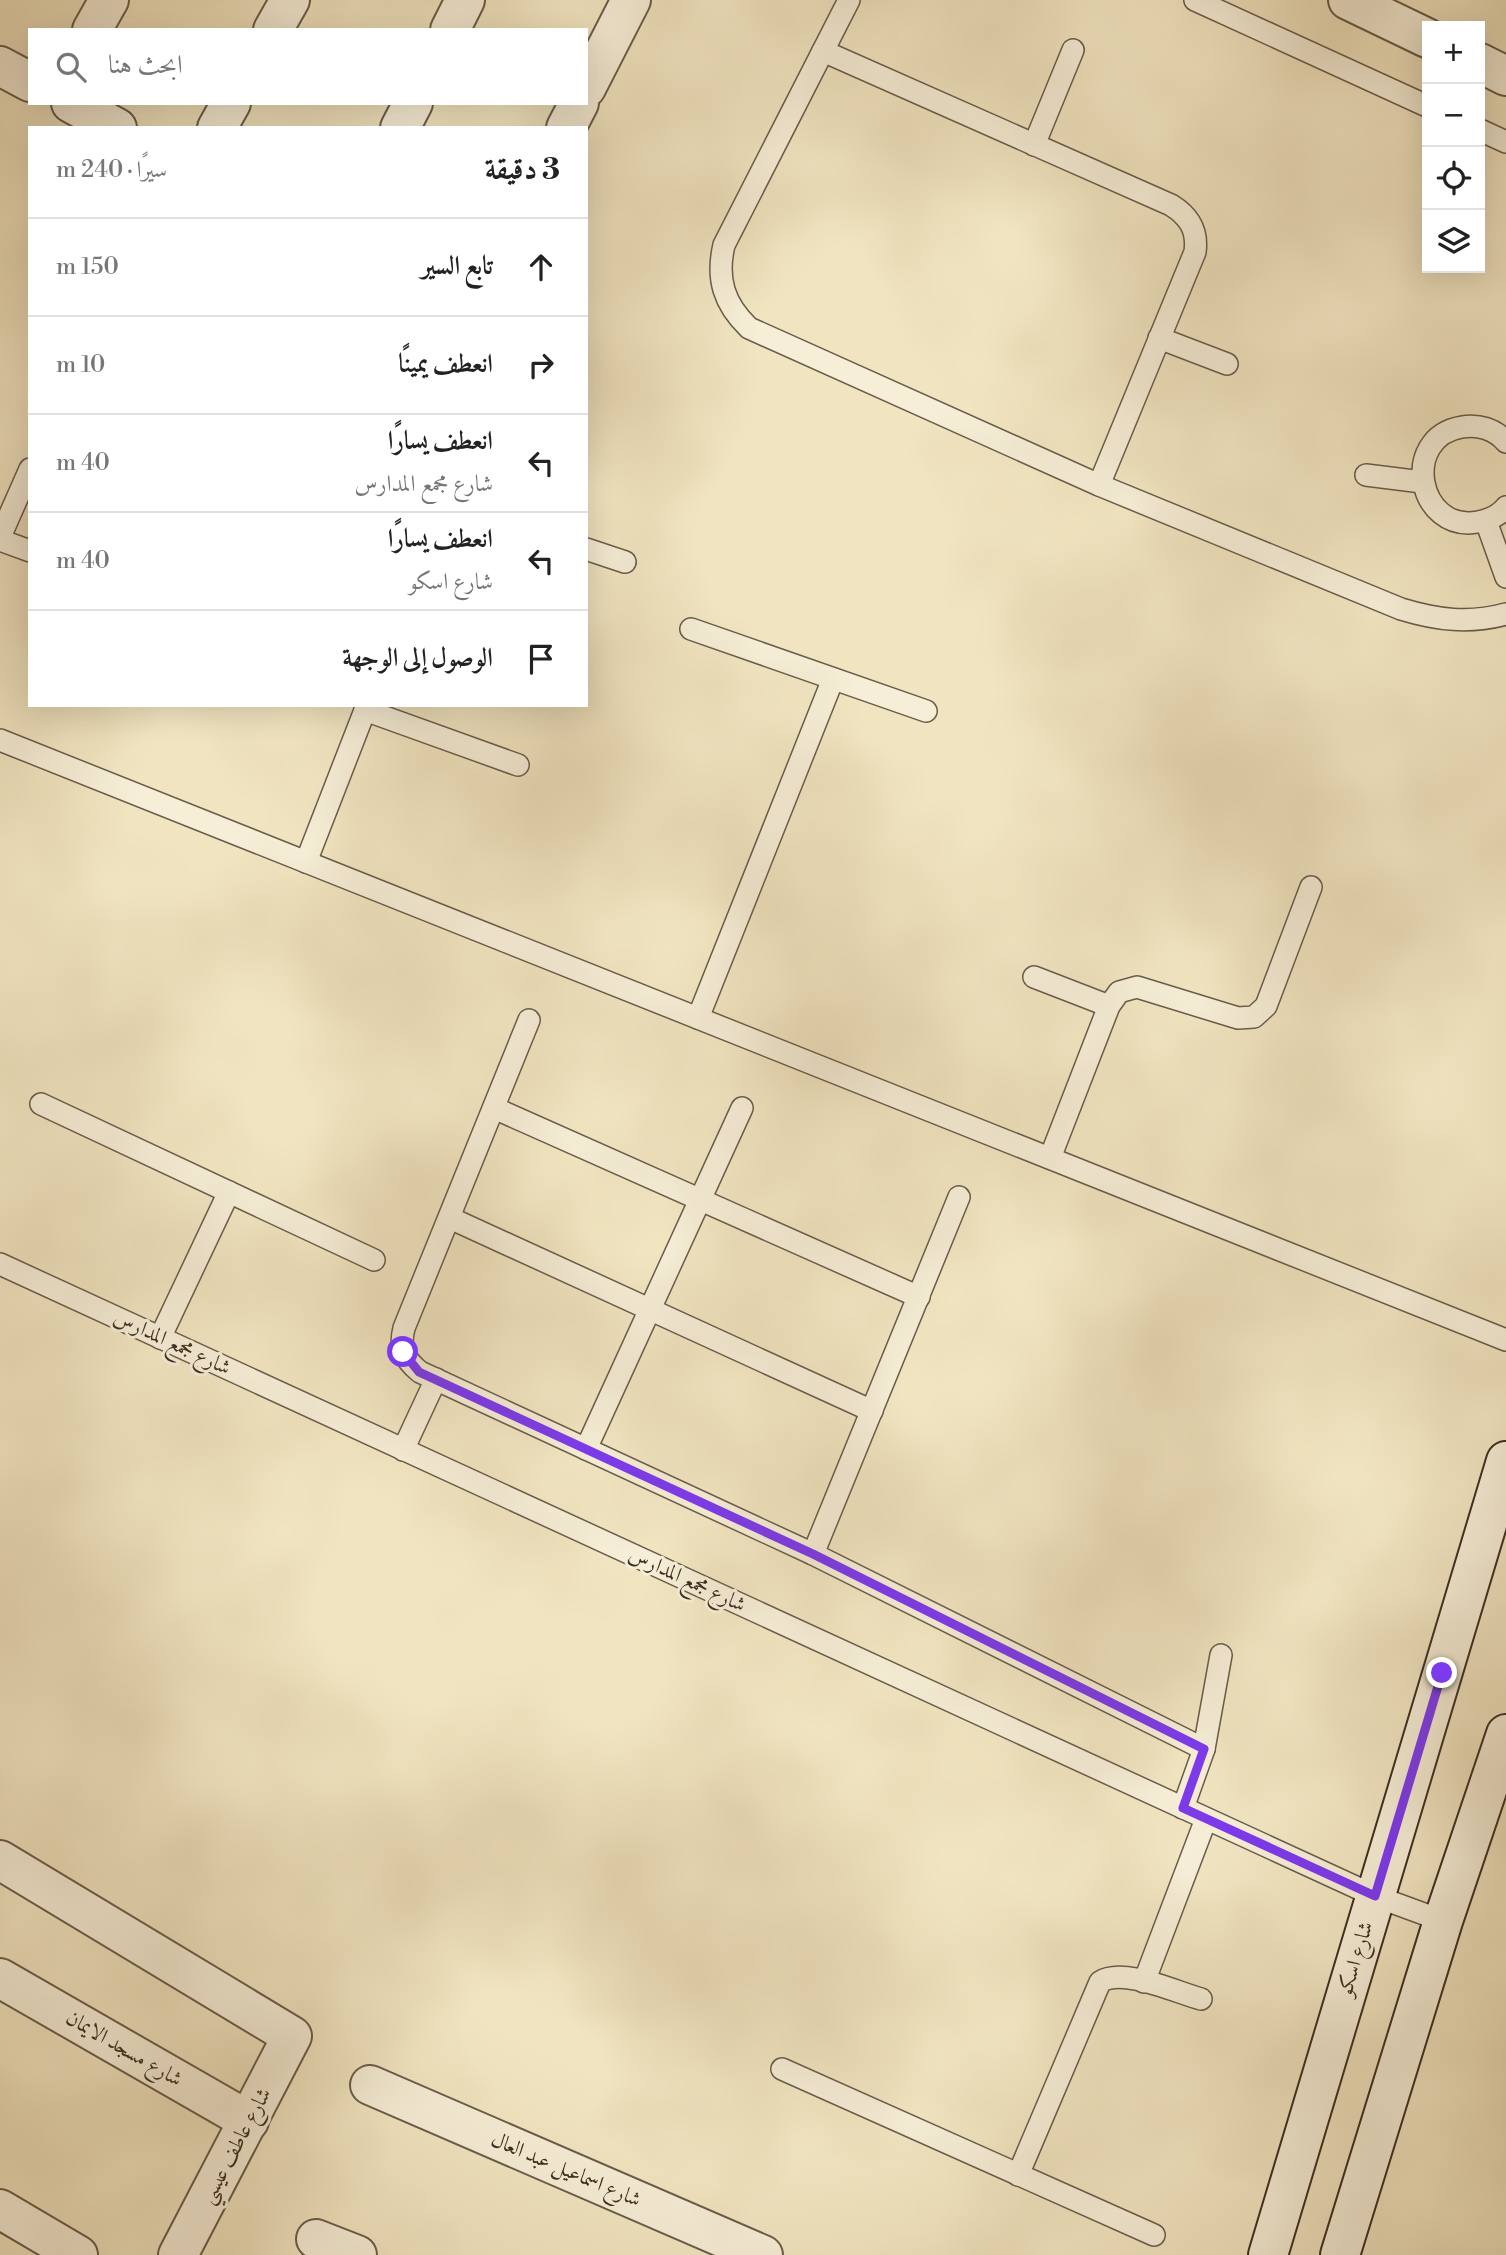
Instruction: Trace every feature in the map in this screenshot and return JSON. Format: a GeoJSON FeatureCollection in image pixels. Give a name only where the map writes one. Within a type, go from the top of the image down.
{"type":"FeatureCollection","features":[{"type":"Feature","properties":{"kind":"street"},"geometry":{"type":"LineString","coordinates":[[93,28],[109,0]]}},
{"type":"Feature","properties":{"kind":"street"},"geometry":{"type":"LineString","coordinates":[[274,28],[290,0]]}},
{"type":"Feature","properties":{"kind":"street"},"geometry":{"type":"LineString","coordinates":[[451,28],[465,0]]}},
{"type":"Feature","properties":{"kind":"street"},"geometry":{"type":"LineString","coordinates":[[588,85],[631,0]]}},
{"type":"Feature","properties":{"kind":"street"},"geometry":{"type":"LineString","coordinates":[[1348,0],[1422,36]]}},
{"type":"Feature","properties":{"kind":"street"},"geometry":{"type":"LineString","coordinates":[[0,66],[28,81]]}},
{"type":"Feature","properties":{"kind":"street"},"geometry":{"type":"LineString","coordinates":[[1485,66],[1506,76]]}},
{"type":"Feature","properties":{"kind":"street"},"geometry":{"type":"LineString","coordinates":[[75,105],[113,126]]}},
{"type":"Feature","properties":{"kind":"street"},"geometry":{"type":"LineString","coordinates":[[218,126],[230,105]]}},
{"type":"Feature","properties":{"kind":"street"},"geometry":{"type":"LineString","coordinates":[[401,126],[412,105]]}},
{"type":"Feature","properties":{"kind":"street"},"geometry":{"type":"LineString","coordinates":[[567,126],[578,105]]}},
{"type":"Feature","properties":{"kind":"street","name":"شارع اسكو"},"geometry":{"type":"LineString","coordinates":[[1268,2255],[1506,1461]]}},
{"type":"Feature","properties":{"kind":"street"},"geometry":{"type":"LineString","coordinates":[[1339,2255],[1443,1921],[1506,1734]]}},
{"type":"Feature","properties":{"kind":"street","name":"شارع عاطف عيسي"},"geometry":{"type":"LineString","coordinates":[[0,1860],[292,2036],[178,2255]]}},
{"type":"Feature","properties":{"kind":"street","name":"شارع مسجد الايمان"},"geometry":{"type":"LineString","coordinates":[[0,1978],[249,2121]]}},
{"type":"Feature","properties":{"kind":"street","name":"شارع اسماعيل عبد العال"},"geometry":{"type":"LineString","coordinates":[[370,2085],[763,2255]]}},
{"type":"Feature","properties":{"kind":"street"},"geometry":{"type":"LineString","coordinates":[[0,2209],[78,2255]]}},
{"type":"Feature","properties":{"kind":"street"},"geometry":{"type":"LineString","coordinates":[[316,2239],[357,2255]]}},
{"type":"Feature","properties":{"kind":"lane"},"geometry":{"type":"LineString","coordinates":[[849,0],[724,245],[720,282],[736,315],[749,328],[1099,485],[1401,609],[1430,618],[1460,621],[1506,614]]}},
{"type":"Feature","properties":{"kind":"lane"},"geometry":{"type":"LineString","coordinates":[[1195,0],[1422,104]]}},
{"type":"Feature","properties":{"kind":"lane"},"geometry":{"type":"LineString","coordinates":[[1034,145],[1073,50]]}},
{"type":"Feature","properties":{"kind":"lane"},"geometry":{"type":"LineString","coordinates":[[823,51],[1171,205],[1189,219],[1196,241],[1195,252],[1099,485]]}},
{"type":"Feature","properties":{"kind":"lane"},"geometry":{"type":"LineString","coordinates":[[1485,132],[1506,142]]}},
{"type":"Feature","properties":{"kind":"lane"},"geometry":{"type":"LineString","coordinates":[[1159,338],[1227,364]]}},
{"type":"Feature","properties":{"kind":"lane"},"geometry":{"type":"LineString","coordinates":[[1505,437],[1471,425],[1454,428],[1439,436],[1425,457],[1422,482],[1427,498],[1445,515],[1469,524],[1486,521],[1506,507]]}},
{"type":"Feature","properties":{"kind":"lane"},"geometry":{"type":"LineString","coordinates":[[28,474],[0,539],[28,550]]}},
{"type":"Feature","properties":{"kind":"lane"},"geometry":{"type":"LineString","coordinates":[[1366,475],[1422,482]]}},
{"type":"Feature","properties":{"kind":"lane"},"geometry":{"type":"LineString","coordinates":[[1486,521],[1506,577]]}},
{"type":"Feature","properties":{"kind":"lane"},"geometry":{"type":"LineString","coordinates":[[588,549],[625,562]]}},
{"type":"Feature","properties":{"kind":"lane"},"geometry":{"type":"LineString","coordinates":[[691,629],[926,711]]}},
{"type":"Feature","properties":{"kind":"lane"},"geometry":{"type":"LineString","coordinates":[[698,1018],[833,679]]}},
{"type":"Feature","properties":{"kind":"lane"},"geometry":{"type":"LineString","coordinates":[[306,862],[366,708],[519,765]]}},
{"type":"Feature","properties":{"kind":"lane"},"geometry":{"type":"LineString","coordinates":[[0,740],[1506,1340]]}},
{"type":"Feature","properties":{"kind":"lane"},"geometry":{"type":"LineString","coordinates":[[1050,1158],[1110,1006],[1119,992],[1137,987],[1238,1018],[1254,1017],[1266,1006],[1311,887]]}},
{"type":"Feature","properties":{"kind":"lane"},"geometry":{"type":"LineString","coordinates":[[1034,978],[1110,1006]]}},
{"type":"Feature","properties":{"kind":"lane"},"geometry":{"type":"LineString","coordinates":[[529,1020],[401,1340],[403,1352],[410,1363],[436,1379],[813,1554],[1204,1749]]}},
{"type":"Feature","properties":{"kind":"lane"},"geometry":{"type":"LineString","coordinates":[[41,1104],[374,1260]]}},
{"type":"Feature","properties":{"kind":"lane"},"geometry":{"type":"LineString","coordinates":[[494,1108],[919,1297]]}},
{"type":"Feature","properties":{"kind":"lane"},"geometry":{"type":"LineString","coordinates":[[586,1449],[742,1108]]}},
{"type":"Feature","properties":{"kind":"lane"},"geometry":{"type":"LineString","coordinates":[[160,1338],[229,1192]]}},
{"type":"Feature","properties":{"kind":"lane"},"geometry":{"type":"LineString","coordinates":[[813,1554],[959,1197]]}},
{"type":"Feature","properties":{"kind":"lane"},"geometry":{"type":"LineString","coordinates":[[450,1218],[872,1411]]}},
{"type":"Feature","properties":{"kind":"lane","name":"شارع مجمع المدارس"},"geometry":{"type":"LineString","coordinates":[[0,1264],[1375,1896],[1443,1921]]}},
{"type":"Feature","properties":{"kind":"lane"},"geometry":{"type":"LineString","coordinates":[[403,1450],[436,1379]]}},
{"type":"Feature","properties":{"kind":"lane"},"geometry":{"type":"LineString","coordinates":[[1183,1808],[1204,1749],[1221,1655]]}},
{"type":"Feature","properties":{"kind":"lane"},"geometry":{"type":"LineString","coordinates":[[1144,1982],[1206,1819]]}},
{"type":"Feature","properties":{"kind":"lane"},"geometry":{"type":"LineString","coordinates":[[1018,2175],[1100,1982],[1117,1975],[1201,1999]]}},
{"type":"Feature","properties":{"kind":"lane"},"geometry":{"type":"LineString","coordinates":[[782,2069],[1154,2235]]}},
{"type":"Feature","properties":{"kind":"route"},"geometry":{"type":"LineString","coordinates":[[403,1352],[419,1372],[813,1554],[1204,1749],[1183,1808],[1375,1896],[1442,1673]]}}]}
